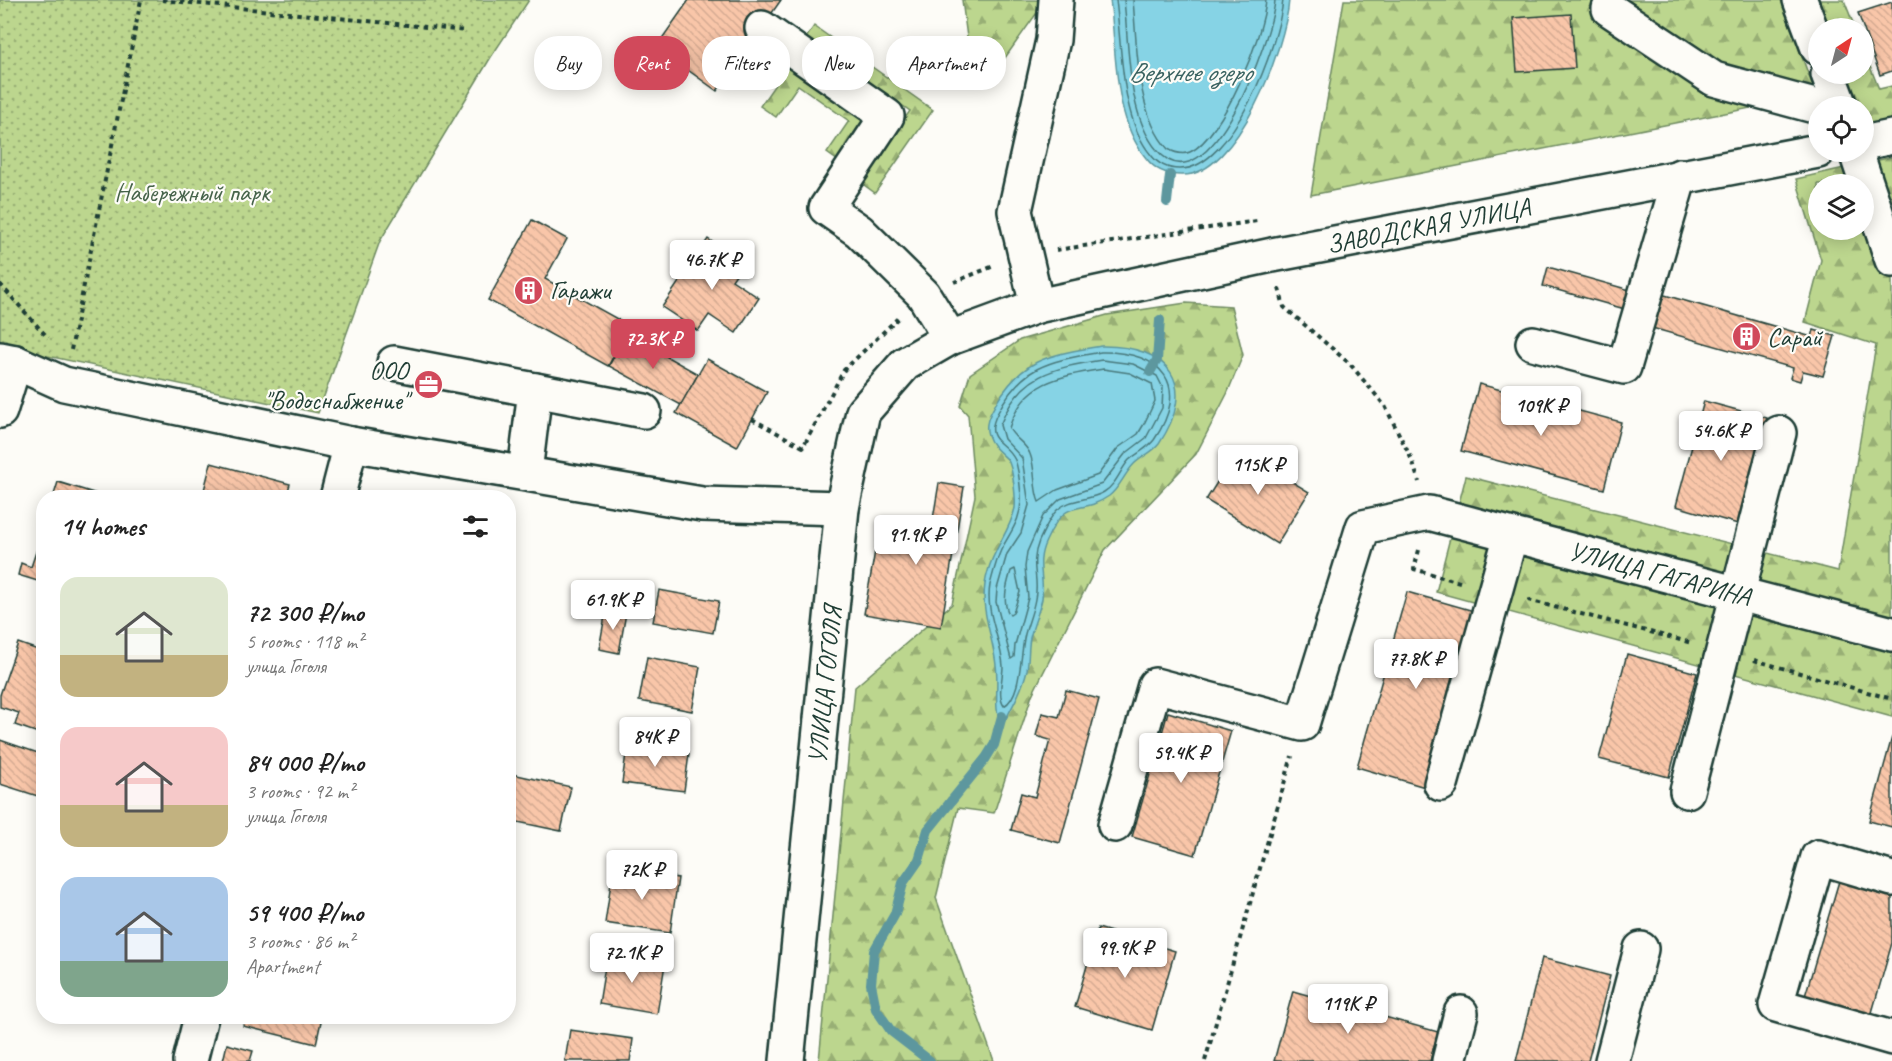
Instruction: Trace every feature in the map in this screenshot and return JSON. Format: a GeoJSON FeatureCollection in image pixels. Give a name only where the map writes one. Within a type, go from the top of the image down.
{"type":"FeatureCollection","features":[{"type":"Feature","properties":{"kind":"street"},"geometry":{"type":"LineString","coordinates":[[1037,306],[1015,211],[1053,40],[1056,0]]}},
{"type":"Feature","properties":{"kind":"street"},"geometry":{"type":"LineString","coordinates":[[1800,0],[1808,21]]}},
{"type":"Feature","properties":{"kind":"street"},"geometry":{"type":"LineString","coordinates":[[1609,9],[1714,80],[1808,104]]}},
{"type":"Feature","properties":{"kind":"street"},"geometry":{"type":"LineString","coordinates":[[762,27],[886,116],[826,208],[859,231],[923,294],[950,338]]}},
{"type":"Feature","properties":{"kind":"street"},"geometry":{"type":"LineString","coordinates":[[1874,141],[1892,137]]}},
{"type":"Feature","properties":{"kind":"street","name":"ЗАВОДСКАЯ УЛИЦА"},"geometry":{"type":"LineString","coordinates":[[1037,306],[1272,255],[1808,153]]}},
{"type":"Feature","properties":{"kind":"street"},"geometry":{"type":"LineString","coordinates":[[1859,162],[1892,260]]}},
{"type":"Feature","properties":{"kind":"street"},"geometry":{"type":"LineString","coordinates":[[1533,343],[1624,368],[1680,176]]}},
{"type":"Feature","properties":{"kind":"street","name":"УЛИЦА ГОГОЛЯ"},"geometry":{"type":"LineString","coordinates":[[787,1061],[842,507],[864,412],[905,364],[950,338],[1037,306]]}},
{"type":"Feature","properties":{"kind":"street"},"geometry":{"type":"LineString","coordinates":[[0,411],[7,360],[351,444],[702,504],[842,507]]}},
{"type":"Feature","properties":{"kind":"street"},"geometry":{"type":"LineString","coordinates":[[394,363],[644,411]]}},
{"type":"Feature","properties":{"kind":"street"},"geometry":{"type":"LineString","coordinates":[[525,472],[535,390]]}},
{"type":"Feature","properties":{"kind":"street"},"geometry":{"type":"LineString","coordinates":[[1687,791],[1779,433]]}},
{"type":"Feature","properties":{"kind":"street"},"geometry":{"type":"LineString","coordinates":[[339,490],[351,444]]}},
{"type":"Feature","properties":{"kind":"street"},"geometry":{"type":"LineString","coordinates":[[1115,825],[1155,685],[1302,724],[1363,527],[1429,513]]}},
{"type":"Feature","properties":{"kind":"street","name":"УЛИЦА ГАГАРИНА"},"geometry":{"type":"LineString","coordinates":[[1429,513],[1892,634]]}},
{"type":"Feature","properties":{"kind":"street"},"geometry":{"type":"LineString","coordinates":[[1440,784],[1510,535]]}},
{"type":"Feature","properties":{"kind":"street"},"geometry":{"type":"LineString","coordinates":[[1892,879],[1818,857],[1776,1005],[1892,1038]]}},
{"type":"Feature","properties":{"kind":"street"},"geometry":{"type":"LineString","coordinates":[[1612,1061],[1641,949]]}},
{"type":"Feature","properties":{"kind":"street"},"geometry":{"type":"LineString","coordinates":[[1449,1061],[1461,1013]]}},
{"type":"Feature","properties":{"kind":"street"},"geometry":{"type":"LineString","coordinates":[[190,1061],[199,1024]]}},
{"type":"Feature","properties":{"kind":"path"},"geometry":{"type":"LineString","coordinates":[[66,373],[141,0]]}},
{"type":"Feature","properties":{"kind":"path"},"geometry":{"type":"LineString","coordinates":[[162,0],[466,31]]}},
{"type":"Feature","properties":{"kind":"path"},"geometry":{"type":"LineString","coordinates":[[1276,277],[1284,307],[1350,364],[1385,406],[1412,460],[1429,513],[1414,569],[1892,699]]}},
{"type":"Feature","properties":{"kind":"path"},"geometry":{"type":"LineString","coordinates":[[0,284],[66,373]]}},
{"type":"Feature","properties":{"kind":"path"},"geometry":{"type":"LineString","coordinates":[[1205,1061],[1302,724]]}},
{"type":"Feature","properties":{"kind":"green space","name":"Набережный парк"},"geometry":{"type":"Polygon","coordinates":[[[0,0],[529,0],[491,57],[380,241],[318,413],[0,346],[0,0]]]}},
{"type":"Feature","properties":{"kind":"green space"},"geometry":{"type":"Polygon","coordinates":[[[962,0],[1057,0],[1041,7],[1006,57],[1006,36],[967,36],[962,0]]]}},
{"type":"Feature","properties":{"kind":"green space"},"geometry":{"type":"Polygon","coordinates":[[[1344,0],[1781,0],[1808,73],[1808,84],[1812,84],[1816,95],[1808,96],[1311,195],[1344,0]]]}},
{"type":"Feature","properties":{"kind":"green space"},"geometry":{"type":"Polygon","coordinates":[[[1817,0],[1844,0],[1851,18],[1824,18],[1817,0]]]}},
{"type":"Feature","properties":{"kind":"green space"},"geometry":{"type":"Polygon","coordinates":[[[814,26],[828,36],[807,36],[814,26]]]}},
{"type":"Feature","properties":{"kind":"green space"},"geometry":{"type":"Polygon","coordinates":[[[790,63],[802,71],[802,88],[798,85],[776,117],[760,106],[771,90],[790,90],[790,63]]]}},
{"type":"Feature","properties":{"kind":"green space"},"geometry":{"type":"Polygon","coordinates":[[[874,68],[886,77],[886,90],[905,90],[933,110],[875,193],[860,182],[910,111],[874,86],[874,68]]]}},
{"type":"Feature","properties":{"kind":"green space"},"geometry":{"type":"Polygon","coordinates":[[[1874,76],[1879,89],[1892,86],[1892,120],[1874,124],[1874,96],[1853,96],[1849,84],[1874,84],[1874,76]]]}},
{"type":"Feature","properties":{"kind":"green space"},"geometry":{"type":"Polygon","coordinates":[[[805,90],[829,90],[871,119],[841,163],[827,153],[849,121],[805,90]]]}},
{"type":"Feature","properties":{"kind":"green space"},"geometry":{"type":"Polygon","coordinates":[[[1892,157],[1892,717],[1436,592],[1466,476],[1838,571],[1876,345],[1805,322],[1821,260],[1815,240],[1874,240],[1874,174],[1818,174],[1892,157]]]}},
{"type":"Feature","properties":{"kind":"green space"},"geometry":{"type":"Polygon","coordinates":[[[1808,176],[1808,218],[1796,179],[1808,176]]]}},
{"type":"Feature","properties":{"kind":"green space"},"geometry":{"type":"Polygon","coordinates":[[[1186,303],[1231,306],[1243,355],[1227,394],[1196,454],[1105,550],[1032,695],[994,813],[958,808],[936,898],[994,1061],[819,1061],[855,687],[952,604],[975,496],[968,415],[960,406],[970,374],[1020,340],[1107,315],[1186,303]]]}},
{"type":"Feature","properties":{"kind":"water","name":"Верхнее озеро"},"geometry":{"type":"Polygon","coordinates":[[[1110,0],[1289,0],[1279,47],[1255,106],[1239,133],[1221,155],[1202,170],[1181,175],[1161,171],[1149,162],[1135,141],[1127,123],[1118,82],[1110,0]]]}},
{"type":"Feature","properties":{"kind":"water"},"geometry":{"type":"Polygon","coordinates":[[[1101,346],[1125,347],[1144,352],[1160,361],[1170,372],[1176,386],[1176,403],[1171,423],[1159,444],[1134,464],[1113,493],[1089,506],[1067,511],[1054,526],[1041,557],[1042,599],[1030,638],[1025,678],[1001,728],[997,712],[996,665],[984,596],[988,571],[1013,516],[1015,498],[1009,463],[990,439],[987,431],[988,419],[1006,389],[1027,368],[1052,356],[1101,346]]]}},
{"type":"Feature","properties":{"kind":"building"},"geometry":{"type":"Polygon","coordinates":[[[689,0],[781,0],[756,36],[702,36],[702,80],[690,72],[690,36],[664,36],[689,0]]]}},
{"type":"Feature","properties":{"kind":"building"},"geometry":{"type":"Polygon","coordinates":[[[1892,2],[1892,71],[1880,75],[1874,58],[1874,18],[1860,18],[1858,13],[1892,2]]]}},
{"type":"Feature","properties":{"kind":"building"},"geometry":{"type":"Polygon","coordinates":[[[1571,14],[1575,68],[1517,72],[1513,18],[1571,14]]]}},
{"type":"Feature","properties":{"kind":"building","name":"Гаражи"},"geometry":{"type":"Polygon","coordinates":[[[532,220],[567,239],[545,279],[630,326],[608,366],[488,300],[532,220]]]}},
{"type":"Feature","properties":{"kind":"building"},"geometry":{"type":"Polygon","coordinates":[[[708,239],[744,263],[732,280],[759,298],[736,333],[709,315],[698,331],[662,307],[708,239]]]}},
{"type":"Feature","properties":{"kind":"building"},"geometry":{"type":"Polygon","coordinates":[[[1548,267],[1637,292],[1632,311],[1543,286],[1548,267]]]}},
{"type":"Feature","properties":{"kind":"building","name":"Сарай"},"geometry":{"type":"Polygon","coordinates":[[[1654,292],[1812,337],[1814,330],[1835,336],[1823,376],[1803,371],[1800,381],[1790,378],[1793,368],[1645,326],[1654,292]]]}},
{"type":"Feature","properties":{"kind":"building"},"geometry":{"type":"Polygon","coordinates":[[[626,334],[698,374],[681,405],[609,366],[626,334]]]}},
{"type":"Feature","properties":{"kind":"building"},"geometry":{"type":"Polygon","coordinates":[[[707,359],[767,392],[737,447],[676,413],[707,359]]]}},
{"type":"Feature","properties":{"kind":"building"},"geometry":{"type":"Polygon","coordinates":[[[1479,384],[1621,422],[1604,489],[1461,451],[1479,384]]]}},
{"type":"Feature","properties":{"kind":"building"},"geometry":{"type":"Polygon","coordinates":[[[1704,401],[1767,418],[1738,524],[1676,506],[1704,401]]]}},
{"type":"Feature","properties":{"kind":"building"},"geometry":{"type":"Polygon","coordinates":[[[1238,449],[1309,492],[1277,544],[1206,500],[1238,449]]]}},
{"type":"Feature","properties":{"kind":"building"},"geometry":{"type":"Polygon","coordinates":[[[211,463],[290,484],[288,490],[204,490],[211,463]]]}},
{"type":"Feature","properties":{"kind":"building"},"geometry":{"type":"Polygon","coordinates":[[[58,482],[84,490],[56,490],[58,482]]]}},
{"type":"Feature","properties":{"kind":"building"},"geometry":{"type":"Polygon","coordinates":[[[939,483],[964,487],[941,627],[864,614],[879,528],[930,537],[939,483]]]}},
{"type":"Feature","properties":{"kind":"building"},"geometry":{"type":"Polygon","coordinates":[[[36,552],[36,581],[18,575],[21,563],[31,567],[36,552]]]}},
{"type":"Feature","properties":{"kind":"building"},"geometry":{"type":"Polygon","coordinates":[[[659,590],[719,601],[713,633],[653,622],[659,590]]]}},
{"type":"Feature","properties":{"kind":"building"},"geometry":{"type":"Polygon","coordinates":[[[1407,592],[1474,611],[1425,787],[1357,767],[1407,592]]]}},
{"type":"Feature","properties":{"kind":"building"},"geometry":{"type":"Polygon","coordinates":[[[606,610],[626,613],[619,653],[599,649],[606,610]]]}},
{"type":"Feature","properties":{"kind":"building"},"geometry":{"type":"Polygon","coordinates":[[[18,643],[36,649],[36,732],[15,725],[19,713],[0,707],[0,695],[18,643]]]}},
{"type":"Feature","properties":{"kind":"building"},"geometry":{"type":"Polygon","coordinates":[[[1627,654],[1697,673],[1669,777],[1599,759],[1627,654]]]}},
{"type":"Feature","properties":{"kind":"building"},"geometry":{"type":"Polygon","coordinates":[[[647,657],[700,667],[692,711],[639,701],[647,657]]]}},
{"type":"Feature","properties":{"kind":"building"},"geometry":{"type":"Polygon","coordinates":[[[1066,690],[1099,699],[1060,843],[1011,830],[1021,793],[1035,797],[1050,740],[1036,736],[1042,713],[1059,717],[1066,690]]]}},
{"type":"Feature","properties":{"kind":"building"},"geometry":{"type":"Polygon","coordinates":[[[1168,712],[1231,731],[1195,855],[1132,837],[1168,712]]]}},
{"type":"Feature","properties":{"kind":"building"},"geometry":{"type":"Polygon","coordinates":[[[1892,737],[1892,827],[1869,821],[1892,737]]]}},
{"type":"Feature","properties":{"kind":"building"},"geometry":{"type":"Polygon","coordinates":[[[0,740],[36,752],[36,795],[0,784],[0,740]]]}},
{"type":"Feature","properties":{"kind":"building"},"geometry":{"type":"Polygon","coordinates":[[[627,746],[689,754],[684,791],[622,783],[627,746]]]}},
{"type":"Feature","properties":{"kind":"building"},"geometry":{"type":"Polygon","coordinates":[[[516,775],[571,787],[561,831],[516,822],[516,775]]]}},
{"type":"Feature","properties":{"kind":"building"},"geometry":{"type":"Polygon","coordinates":[[[613,869],[678,878],[670,933],[605,923],[613,869]]]}},
{"type":"Feature","properties":{"kind":"building"},"geometry":{"type":"Polygon","coordinates":[[[1839,881],[1892,896],[1892,943],[1871,1016],[1805,996],[1839,881]]]}},
{"type":"Feature","properties":{"kind":"building"},"geometry":{"type":"Polygon","coordinates":[[[1098,928],[1175,951],[1152,1030],[1075,1007],[1098,928]]]}},
{"type":"Feature","properties":{"kind":"building"},"geometry":{"type":"Polygon","coordinates":[[[607,954],[665,964],[657,1014],[599,1004],[607,954]]]}},
{"type":"Feature","properties":{"kind":"building"},"geometry":{"type":"Polygon","coordinates":[[[1542,958],[1610,976],[1588,1061],[1516,1061],[1542,958]]]}},
{"type":"Feature","properties":{"kind":"building"},"geometry":{"type":"Polygon","coordinates":[[[1293,991],[1438,1032],[1430,1061],[1274,1061],[1293,991]]]}},
{"type":"Feature","properties":{"kind":"building"},"geometry":{"type":"Polygon","coordinates":[[[244,1024],[320,1024],[316,1044],[243,1026],[244,1024]]]}},
{"type":"Feature","properties":{"kind":"building"},"geometry":{"type":"Polygon","coordinates":[[[570,1030],[633,1039],[630,1061],[565,1061],[570,1030]]]}},
{"type":"Feature","properties":{"kind":"building"},"geometry":{"type":"Polygon","coordinates":[[[227,1044],[253,1051],[250,1061],[223,1061],[227,1044]]]}},
{"type":"Feature","properties":{"kind":"waterway"},"geometry":{"type":"LineString","coordinates":[[1167,202],[1170,175]]}},
{"type":"Feature","properties":{"kind":"waterway"},"geometry":{"type":"LineString","coordinates":[[1150,372],[1157,360],[1160,320]]}},
{"type":"Feature","properties":{"kind":"waterway"},"geometry":{"type":"LineString","coordinates":[[930,1061],[891,1031],[876,1009],[871,984],[874,951],[895,914],[903,883],[919,860],[928,830],[986,758],[994,745],[1002,716]]}},
{"type":"Feature","properties":{"kind":"place","name":"Гаражи"},"geometry":{"type":"Point","coordinates":[529,290]}},
{"type":"Feature","properties":{"kind":"place","name":"Сарай"},"geometry":{"type":"Point","coordinates":[1746,337]}},
{"type":"Feature","properties":{"kind":"place","name":"ООО \"Водоснабжение\""},"geometry":{"type":"Point","coordinates":[429,385]}}]}
